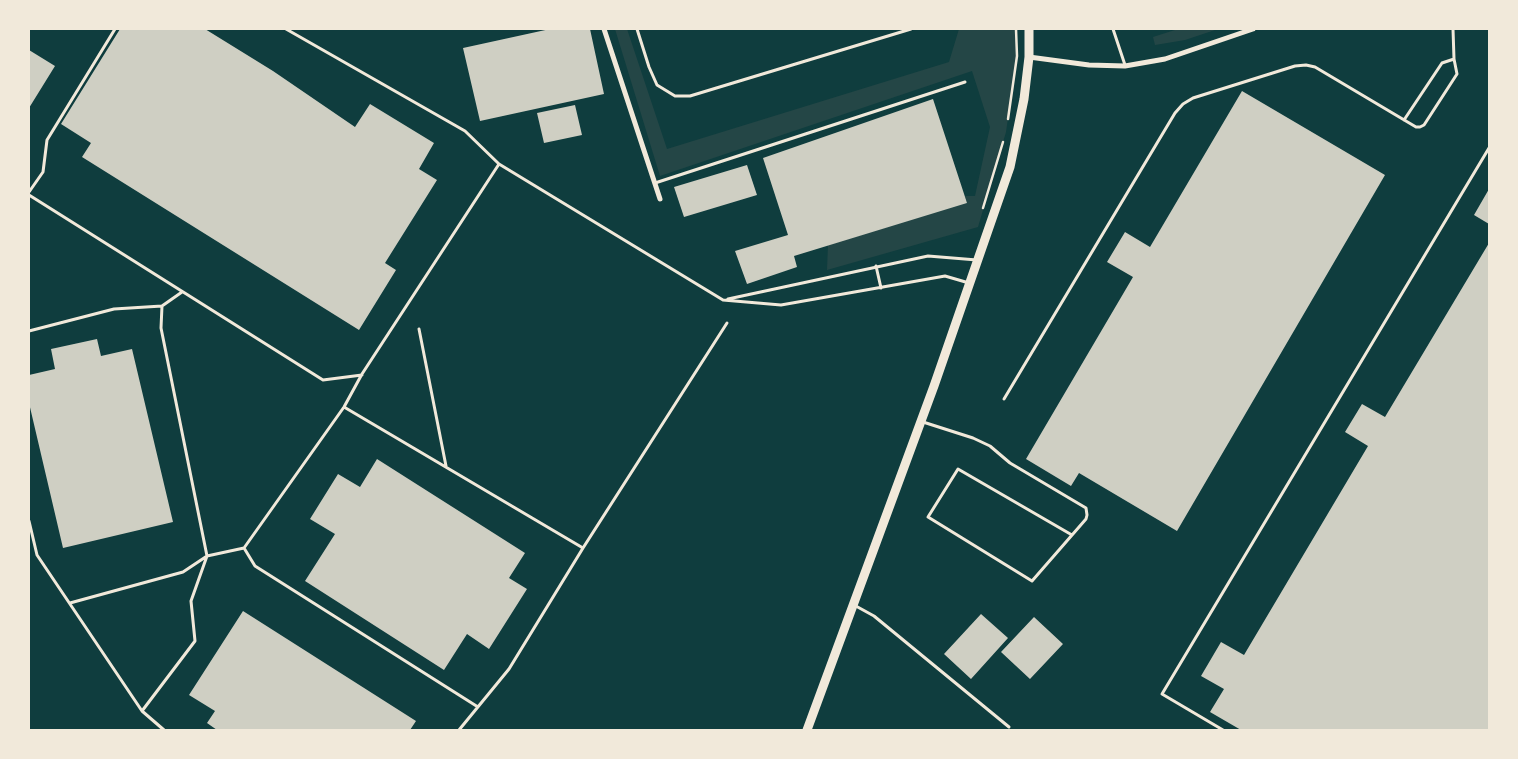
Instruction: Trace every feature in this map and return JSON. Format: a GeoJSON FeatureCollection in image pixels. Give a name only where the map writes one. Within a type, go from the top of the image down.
{"type":"FeatureCollection","features":[{"type":"Feature","properties":{"kind":"street"},"geometry":{"type":"LineString","coordinates":[[604,29],[660,199]]}},
{"type":"Feature","properties":{"kind":"street"},"geometry":{"type":"LineString","coordinates":[[807,730],[921,422],[1010,167],[1024,99],[1029,57],[1029,29]]}},
{"type":"Feature","properties":{"kind":"street"},"geometry":{"type":"LineString","coordinates":[[1029,57],[1089,65],[1125,66],[1164,59],[1253,29]]}},
{"type":"Feature","properties":{"kind":"lane"},"geometry":{"type":"LineString","coordinates":[[115,29],[47,140],[43,172],[29,194],[324,380],[362,374]]}},
{"type":"Feature","properties":{"kind":"lane"},"geometry":{"type":"LineString","coordinates":[[286,29],[465,132],[498,164],[723,300],[780,305],[945,276],[969,283]]}},
{"type":"Feature","properties":{"kind":"lane"},"geometry":{"type":"LineString","coordinates":[[637,29],[649,67],[658,85],[674,96],[690,96],[911,29]]}},
{"type":"Feature","properties":{"kind":"lane"},"geometry":{"type":"LineString","coordinates":[[1113,29],[1125,66]]}},
{"type":"Feature","properties":{"kind":"lane"},"geometry":{"type":"LineString","coordinates":[[1004,400],[1175,113],[1183,104],[1193,98],[1295,66],[1306,65],[1315,67],[1420,128],[1424,125],[1457,74],[1454,59],[1453,29]]}},
{"type":"Feature","properties":{"kind":"lane"},"geometry":{"type":"LineString","coordinates":[[1404,120],[1442,63],[1454,59]]}},
{"type":"Feature","properties":{"kind":"lane"},"geometry":{"type":"LineString","coordinates":[[655,183],[965,82]]}},
{"type":"Feature","properties":{"kind":"lane"},"geometry":{"type":"LineString","coordinates":[[1223,730],[1162,694],[1489,148]]}},
{"type":"Feature","properties":{"kind":"lane"},"geometry":{"type":"LineString","coordinates":[[70,603],[183,572],[207,556],[244,548],[344,407],[362,374],[498,164]]}},
{"type":"Feature","properties":{"kind":"lane"},"geometry":{"type":"LineString","coordinates":[[723,300],[928,256],[978,260]]}},
{"type":"Feature","properties":{"kind":"lane"},"geometry":{"type":"LineString","coordinates":[[876,266],[881,288]]}},
{"type":"Feature","properties":{"kind":"lane"},"geometry":{"type":"LineString","coordinates":[[29,331],[114,309],[162,306],[182,292]]}},
{"type":"Feature","properties":{"kind":"lane"},"geometry":{"type":"LineString","coordinates":[[142,711],[195,641],[191,601],[207,556],[161,328],[162,306]]}},
{"type":"Feature","properties":{"kind":"lane"},"geometry":{"type":"LineString","coordinates":[[459,730],[509,669],[583,548],[727,324]]}},
{"type":"Feature","properties":{"kind":"lane"},"geometry":{"type":"LineString","coordinates":[[419,329],[446,467]]}},
{"type":"Feature","properties":{"kind":"lane"},"geometry":{"type":"LineString","coordinates":[[344,407],[583,548]]}},
{"type":"Feature","properties":{"kind":"lane"},"geometry":{"type":"LineString","coordinates":[[921,422],[973,438],[990,446],[1010,463],[1086,508],[1086,520],[1072,536],[1032,580],[928,517],[958,469],[1072,536]]}},
{"type":"Feature","properties":{"kind":"lane"},"geometry":{"type":"LineString","coordinates":[[29,521],[37,555],[142,711],[164,730]]}},
{"type":"Feature","properties":{"kind":"lane"},"geometry":{"type":"LineString","coordinates":[[244,548],[255,566],[478,707]]}},
{"type":"Feature","properties":{"kind":"lane"},"geometry":{"type":"LineString","coordinates":[[854,604],[874,616],[1009,727]]}},
{"type":"Feature","properties":{"kind":"path"},"geometry":{"type":"LineString","coordinates":[[1007,123],[1017,56],[1016,29]]}},
{"type":"Feature","properties":{"kind":"path"},"geometry":{"type":"LineString","coordinates":[[983,208],[1003,142]]}},
{"type":"Feature","properties":{"kind":"shaded area"},"geometry":{"type":"Polygon","coordinates":[[[615,29],[627,29],[667,149],[949,62],[959,29],[1016,29],[1017,56],[1006,132],[978,227],[827,270],[828,245],[967,203],[965,196],[975,196],[990,127],[972,71],[660,176],[615,29]]]}},
{"type":"Feature","properties":{"kind":"shaded area"},"geometry":{"type":"Polygon","coordinates":[[[1178,29],[1218,29],[1185,40],[1155,45],[1153,37],[1178,29]]]}},
{"type":"Feature","properties":{"kind":"building"},"geometry":{"type":"Polygon","coordinates":[[[120,29],[205,29],[273,71],[355,127],[370,104],[434,143],[419,169],[437,180],[385,263],[396,270],[359,330],[82,157],[91,143],[61,124],[120,29]]]}},
{"type":"Feature","properties":{"kind":"building"},"geometry":{"type":"Polygon","coordinates":[[[550,29],[590,29],[604,94],[480,121],[463,48],[550,29]]]}},
{"type":"Feature","properties":{"kind":"building"},"geometry":{"type":"Polygon","coordinates":[[[29,50],[55,66],[29,108],[29,50]]]}},
{"type":"Feature","properties":{"kind":"building"},"geometry":{"type":"Polygon","coordinates":[[[1242,91],[1385,175],[1177,531],[1079,473],[1071,486],[1026,459],[1133,277],[1107,262],[1125,232],[1150,247],[1242,91]]]}},
{"type":"Feature","properties":{"kind":"building"},"geometry":{"type":"Polygon","coordinates":[[[933,99],[967,203],[794,256],[797,267],[747,284],[735,251],[788,235],[763,158],[933,99]]]}},
{"type":"Feature","properties":{"kind":"building"},"geometry":{"type":"Polygon","coordinates":[[[575,105],[582,135],[544,143],[537,113],[575,105]]]}},
{"type":"Feature","properties":{"kind":"building"},"geometry":{"type":"Polygon","coordinates":[[[747,165],[757,195],[684,217],[674,187],[747,165]]]}},
{"type":"Feature","properties":{"kind":"building"},"geometry":{"type":"Polygon","coordinates":[[[1489,189],[1489,224],[1474,215],[1489,189]]]}},
{"type":"Feature","properties":{"kind":"building"},"geometry":{"type":"Polygon","coordinates":[[[1489,243],[1489,730],[1241,730],[1210,712],[1224,689],[1201,676],[1221,642],[1244,655],[1368,446],[1345,432],[1362,404],[1385,417],[1489,243]]]}},
{"type":"Feature","properties":{"kind":"building"},"geometry":{"type":"Polygon","coordinates":[[[97,339],[101,356],[132,349],[173,522],[63,548],[29,403],[29,375],[55,369],[51,349],[97,339]]]}},
{"type":"Feature","properties":{"kind":"building"},"geometry":{"type":"Polygon","coordinates":[[[377,459],[525,553],[509,578],[527,589],[489,649],[467,634],[444,670],[305,581],[335,534],[310,519],[338,474],[360,487],[377,459]]]}},
{"type":"Feature","properties":{"kind":"building"},"geometry":{"type":"Polygon","coordinates":[[[243,611],[416,721],[410,730],[217,730],[207,723],[215,711],[189,695],[243,611]]]}},
{"type":"Feature","properties":{"kind":"building"},"geometry":{"type":"Polygon","coordinates":[[[981,614],[1008,638],[971,679],[944,654],[981,614]]]}},
{"type":"Feature","properties":{"kind":"building"},"geometry":{"type":"Polygon","coordinates":[[[1034,617],[1063,644],[1030,679],[1001,652],[1034,617]]]}}]}
